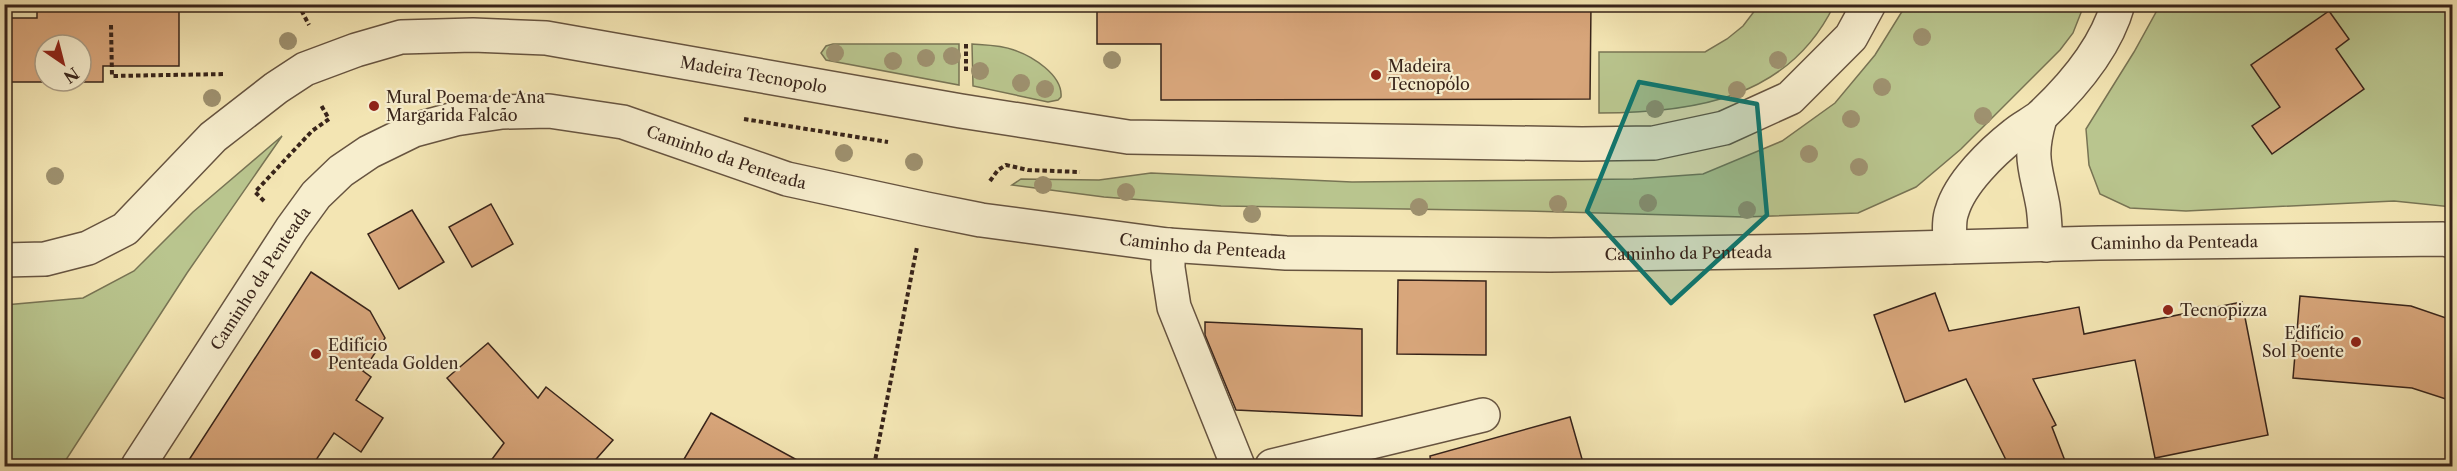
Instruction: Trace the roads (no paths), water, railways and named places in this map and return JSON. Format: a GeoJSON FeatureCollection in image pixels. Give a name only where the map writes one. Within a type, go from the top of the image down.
{"type":"FeatureCollection","features":[{"type":"Feature","properties":{"kind":"street","name":"Madeira Tecnopolo"},"geometry":{"type":"LineString","coordinates":[[4,260],[45,258],[88,248],[125,229],[213,136],[276,88],[305,69],[356,50],[401,37],[473,35],[546,38],[961,111],[1128,137],[1582,144],[1654,142],[1724,128],[1790,98],[1851,37],[1869,4]]}},
{"type":"Feature","properties":{"kind":"street"},"geometry":{"type":"LineString","coordinates":[[1950,247],[1951,212],[1973,176],[1989,156],[2016,132],[2040,118],[2096,52],[2115,17],[2118,4]]}},
{"type":"Feature","properties":{"kind":"street","name":"Caminho da Penteada"},"geometry":{"type":"LineString","coordinates":[[138,466],[292,228],[316,195],[341,171],[369,152],[414,130],[455,119],[502,112],[549,111],[623,122],[787,179],[981,220],[1168,245],[1286,253],[1538,255],[2431,239],[2452,241]]}},
{"type":"Feature","properties":{"kind":"street"},"geometry":{"type":"LineString","coordinates":[[2040,118],[2033,141],[2032,156],[2043,207],[2046,245]]}},
{"type":"Feature","properties":{"kind":"street"},"geometry":{"type":"LineString","coordinates":[[1168,245],[1168,268],[1174,307],[1238,466]]}},
{"type":"Feature","properties":{"kind":"street"},"geometry":{"type":"LineString","coordinates":[[1272,466],[1483,415]]}},
{"type":"Feature","properties":{"kind":"place","name":"Madeira Tecnopólo"},"geometry":{"type":"Point","coordinates":[1376,75]}},
{"type":"Feature","properties":{"kind":"place","name":"Mural Poema de Ana Margarida Falcão"},"geometry":{"type":"Point","coordinates":[374,106]}},
{"type":"Feature","properties":{"kind":"place","name":"Tecnopizza"},"geometry":{"type":"Point","coordinates":[2168,310]}},
{"type":"Feature","properties":{"kind":"place","name":"Edifício Sol Poente"},"geometry":{"type":"Point","coordinates":[2356,342]}},
{"type":"Feature","properties":{"kind":"place","name":"Edifício Penteada Golden"},"geometry":{"type":"Point","coordinates":[316,354]}}]}
